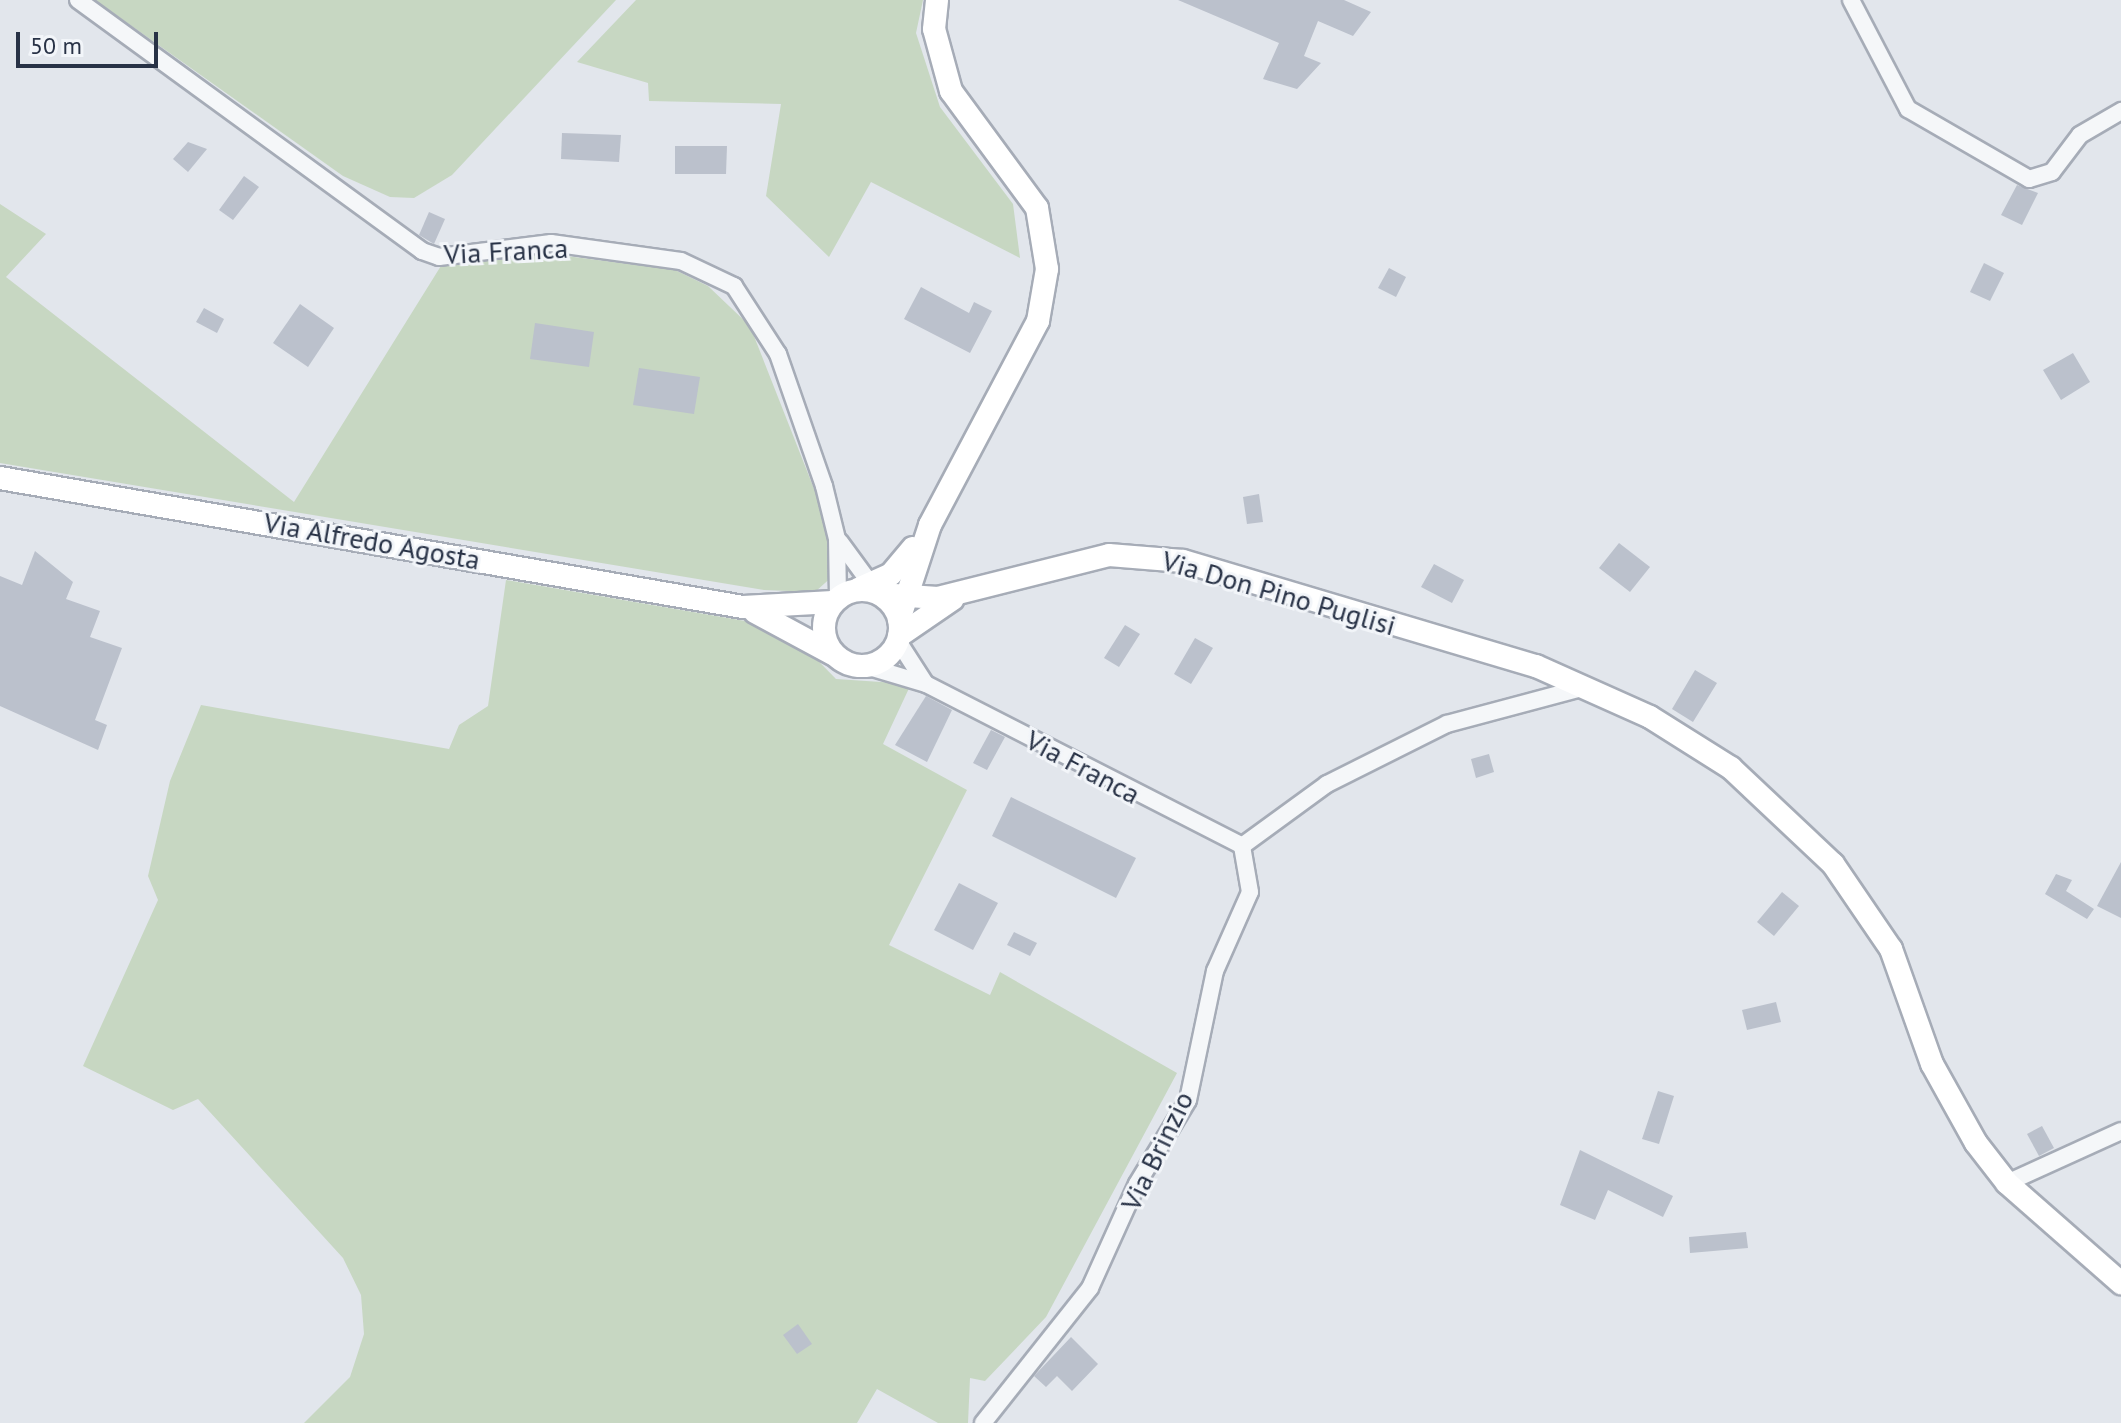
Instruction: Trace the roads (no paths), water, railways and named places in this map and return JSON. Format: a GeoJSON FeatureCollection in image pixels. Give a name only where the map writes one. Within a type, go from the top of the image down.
{"type":"FeatureCollection","features":[{"type":"Feature","properties":{"kind":"street","name":"Via Franca"},"geometry":{"type":"LineString","coordinates":[[78,0],[422,251],[439,257],[551,243],[681,261],[734,286],[778,354],[837,539]]}},
{"type":"Feature","properties":{"kind":"street"},"geometry":{"type":"LineString","coordinates":[[937,0],[934,29],[951,91],[1037,208],[1047,269],[1038,321],[930,525],[891,574],[823,623],[834,655],[866,666],[886,658],[899,632],[965,593]]}},
{"type":"Feature","properties":{"kind":"street"},"geometry":{"type":"LineString","coordinates":[[1851,0],[1908,109],[1978,154],[2040,178],[2080,135],[2121,111]]}},
{"type":"Feature","properties":{"kind":"street","name":"Via Alfredo Agosta"},"geometry":{"type":"LineString","coordinates":[[0,478],[743,607],[865,594],[965,593]]}},
{"type":"Feature","properties":{"kind":"street"},"geometry":{"type":"LineString","coordinates":[[865,594],[930,525]]}},
{"type":"Feature","properties":{"kind":"street"},"geometry":{"type":"LineString","coordinates":[[837,539],[853,564],[865,594]]}},
{"type":"Feature","properties":{"kind":"street"},"geometry":{"type":"LineString","coordinates":[[837,539],[865,594],[899,632],[926,684]]}},
{"type":"Feature","properties":{"kind":"street","name":"Via Don Pino Puglisi"},"geometry":{"type":"LineString","coordinates":[[965,593],[1073,560],[1183,561],[1591,686],[1731,768],[1833,864],[1891,949],[1951,1104],[2007,1183],[2121,1283]]}},
{"type":"Feature","properties":{"kind":"street"},"geometry":{"type":"LineString","coordinates":[[853,564],[891,574]]}},
{"type":"Feature","properties":{"kind":"street","name":"Via Alfredo Agosta"},"geometry":{"type":"LineString","coordinates":[[743,607],[834,655]]}},
{"type":"Feature","properties":{"kind":"street","name":"Via Franca"},"geometry":{"type":"LineString","coordinates":[[866,666],[926,684],[1242,846]]}},
{"type":"Feature","properties":{"kind":"street"},"geometry":{"type":"LineString","coordinates":[[1242,846],[1327,784],[1447,724],[1591,686]]}},
{"type":"Feature","properties":{"kind":"street","name":"Via Brinzio"},"geometry":{"type":"LineString","coordinates":[[983,1423],[1090,1288],[1137,1184],[1188,1100],[1215,971],[1250,892],[1242,846]]}},
{"type":"Feature","properties":{"kind":"street"},"geometry":{"type":"LineString","coordinates":[[2007,1183],[2121,1131]]}}]}
